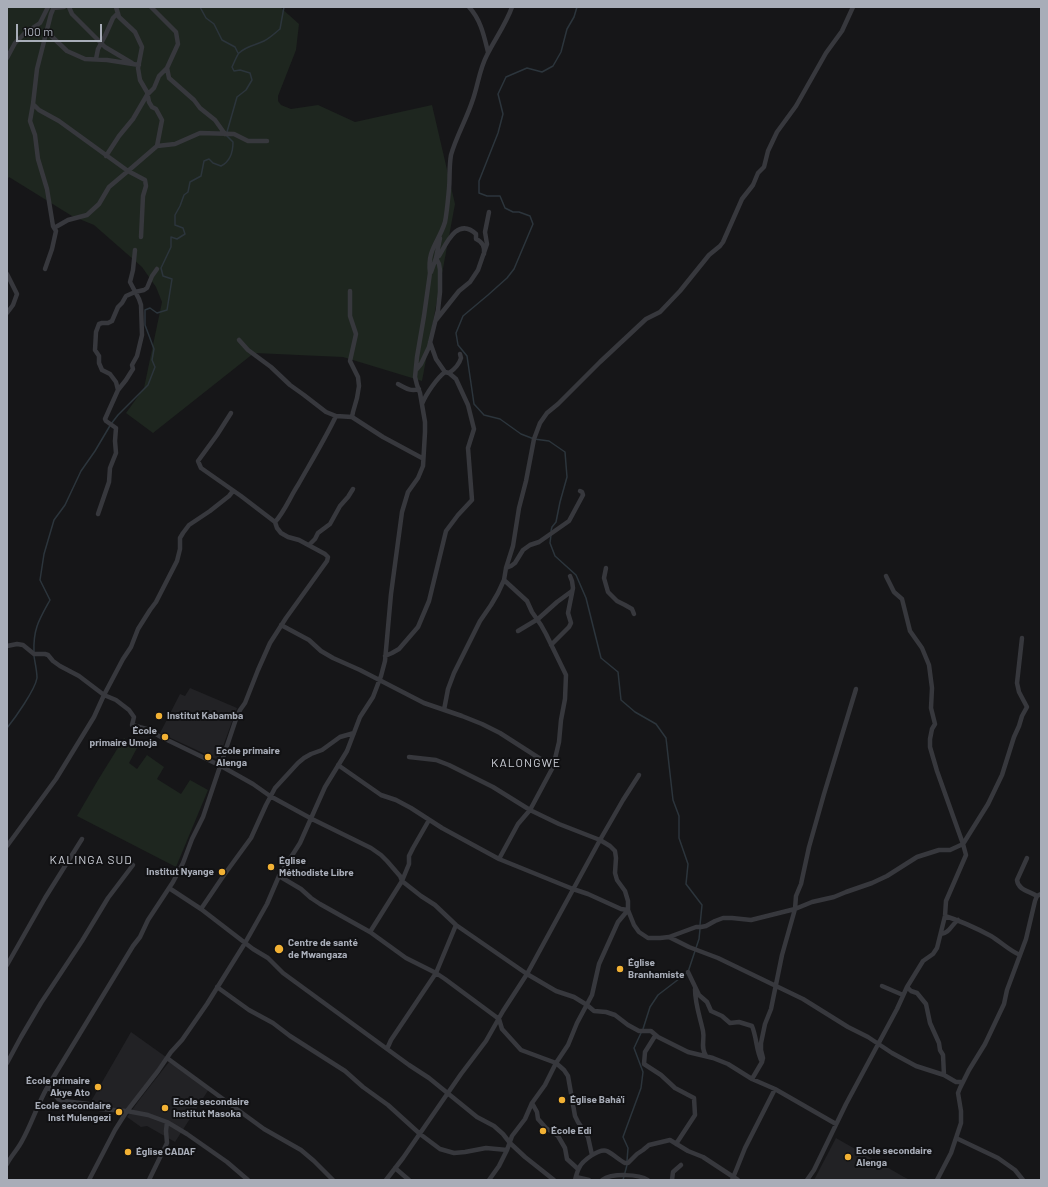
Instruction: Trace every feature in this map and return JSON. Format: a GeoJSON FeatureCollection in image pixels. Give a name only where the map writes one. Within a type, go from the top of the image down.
{"type":"FeatureCollection","features":[{"type":"Feature","properties":{"kind":"street"},"geometry":{"type":"LineString","coordinates":[[52,7],[64,7]]}},
{"type":"Feature","properties":{"kind":"street"},"geometry":{"type":"LineString","coordinates":[[45,269],[56,231],[52,226],[47,189],[38,159],[35,135],[30,121],[37,69],[52,7]]}},
{"type":"Feature","properties":{"kind":"street"},"geometry":{"type":"LineString","coordinates":[[7,58],[15,43],[25,33],[40,23],[52,7]]}},
{"type":"Feature","properties":{"kind":"street"},"geometry":{"type":"LineString","coordinates":[[69,7],[72,14],[104,47],[136,65]]}},
{"type":"Feature","properties":{"kind":"street"},"geometry":{"type":"LineString","coordinates":[[106,156],[119,136],[133,119],[147,95],[154,88],[159,76],[167,68],[178,44],[176,32],[151,7]]}},
{"type":"Feature","properties":{"kind":"street"},"geometry":{"type":"LineString","coordinates":[[469,7],[473,11],[482,29],[488,52]]}},
{"type":"Feature","properties":{"kind":"street"},"geometry":{"type":"LineString","coordinates":[[430,273],[436,258],[445,221],[451,156],[471,105],[482,66],[512,7]]}},
{"type":"Feature","properties":{"kind":"street"},"geometry":{"type":"LineString","coordinates":[[444,710],[448,689],[454,673],[480,621],[491,605],[504,580],[513,546],[519,508],[534,439],[542,419],[646,319],[660,312],[680,291],[709,255],[720,246],[742,199],[753,185],[758,173],[764,167],[768,151],[777,132],[796,106],[826,53],[842,31],[853,7]]}},
{"type":"Feature","properties":{"kind":"street"},"geometry":{"type":"LineString","coordinates":[[96,60],[98,49],[102,44],[116,9]]}},
{"type":"Feature","properties":{"kind":"street"},"geometry":{"type":"LineString","coordinates":[[116,9],[119,17],[135,32],[142,47],[136,65],[140,80],[147,92],[149,102],[152,107],[156,109],[162,120],[157,146]]}},
{"type":"Feature","properties":{"kind":"street"},"geometry":{"type":"LineString","coordinates":[[46,31],[67,51],[85,59],[107,60],[136,65]]}},
{"type":"Feature","properties":{"kind":"street"},"geometry":{"type":"LineString","coordinates":[[167,68],[169,78],[194,100],[200,108],[215,120],[225,134]]}},
{"type":"Feature","properties":{"kind":"street"},"geometry":{"type":"LineString","coordinates":[[33,104],[39,110],[59,121],[128,172],[145,180],[146,186],[143,196],[141,237]]}},
{"type":"Feature","properties":{"kind":"street"},"geometry":{"type":"LineString","coordinates":[[54,228],[68,220],[87,215],[99,204],[109,187],[157,146],[174,144],[200,133],[234,134],[248,141],[267,141]]}},
{"type":"Feature","properties":{"kind":"street"},"geometry":{"type":"LineString","coordinates":[[435,321],[459,291],[470,282],[478,270],[487,244],[485,232],[489,212]]}},
{"type":"Feature","properties":{"kind":"street"},"geometry":{"type":"LineString","coordinates":[[436,258],[439,256],[450,237],[455,232],[463,228],[470,229],[476,234],[476,239],[480,241],[484,248],[484,254]]}},
{"type":"Feature","properties":{"kind":"street"},"geometry":{"type":"LineString","coordinates":[[89,1180],[115,1130],[127,1111],[182,1040],[245,943],[267,904],[279,876],[300,843],[325,787],[347,750],[360,717],[372,697],[379,680],[385,661],[402,512],[408,492],[421,471],[425,432],[422,405],[416,382],[416,357],[424,316],[432,248],[442,231]]}},
{"type":"Feature","properties":{"kind":"street"},"geometry":{"type":"LineString","coordinates":[[98,514],[109,482],[110,468],[116,453],[116,428],[105,419],[118,390],[133,369],[132,365],[137,356],[142,335],[140,299],[130,282],[135,250]]}},
{"type":"Feature","properties":{"kind":"street"},"geometry":{"type":"LineString","coordinates":[[416,370],[421,364],[429,347],[438,310],[440,270],[436,258]]}},
{"type":"Feature","properties":{"kind":"street"},"geometry":{"type":"LineString","coordinates":[[118,390],[116,382],[110,374],[102,370],[99,363],[99,356],[95,350],[96,332],[99,324],[112,321],[118,307],[126,296],[148,288],[152,276],[157,269]]}},
{"type":"Feature","properties":{"kind":"street"},"geometry":{"type":"LineString","coordinates":[[7,274],[17,294],[13,305],[7,313]]}},
{"type":"Feature","properties":{"kind":"street"},"geometry":{"type":"LineString","coordinates":[[350,291],[350,316],[356,334],[350,361],[358,377],[359,386],[352,417]]}},
{"type":"Feature","properties":{"kind":"street"},"geometry":{"type":"LineString","coordinates":[[239,340],[248,350],[271,367],[290,385],[326,412],[336,416],[352,417],[383,437],[422,458]]}},
{"type":"Feature","properties":{"kind":"street"},"geometry":{"type":"LineString","coordinates":[[385,656],[399,649],[418,627],[429,601],[446,531],[458,514],[472,500],[468,448],[474,429],[468,405],[456,379],[447,372],[436,359],[430,340]]}},
{"type":"Feature","properties":{"kind":"street"},"geometry":{"type":"LineString","coordinates":[[422,405],[426,395],[439,377],[453,370],[459,363],[461,358],[460,354]]}},
{"type":"Feature","properties":{"kind":"street"},"geometry":{"type":"LineString","coordinates":[[398,384],[414,391],[419,389]]}},
{"type":"Feature","properties":{"kind":"street"},"geometry":{"type":"LineString","coordinates":[[7,1164],[22,1141],[48,1086],[85,1024],[100,1003],[128,954],[140,937],[150,917],[183,863],[192,839],[203,817],[240,710],[245,703],[270,643],[281,625],[327,561],[328,557],[325,554],[299,540],[281,534],[275,522],[201,468],[198,461],[231,413]]}},
{"type":"Feature","properties":{"kind":"street"},"geometry":{"type":"LineString","coordinates":[[275,522],[285,509],[336,416]]}},
{"type":"Feature","properties":{"kind":"street"},"geometry":{"type":"LineString","coordinates":[[309,545],[318,534],[330,524],[340,506],[353,489]]}},
{"type":"Feature","properties":{"kind":"street"},"geometry":{"type":"LineString","coordinates":[[7,846],[56,779],[94,717],[123,659],[131,647],[138,630],[156,602],[177,561],[180,549],[180,538],[183,533],[189,525],[210,512],[233,491]]}},
{"type":"Feature","properties":{"kind":"street"},"geometry":{"type":"LineString","coordinates":[[506,568],[514,563],[523,550],[538,542],[568,521],[582,495],[582,492],[580,491]]}},
{"type":"Feature","properties":{"kind":"street"},"geometry":{"type":"LineString","coordinates":[[606,568],[604,578],[608,592],[620,603],[625,604],[632,609],[634,614]]}},
{"type":"Feature","properties":{"kind":"street"},"geometry":{"type":"LineString","coordinates":[[551,645],[571,623],[568,613],[573,588],[570,576]]}},
{"type":"Feature","properties":{"kind":"street"},"geometry":{"type":"LineString","coordinates":[[807,1180],[814,1170],[836,1124],[907,987],[923,961],[933,954],[937,948],[945,916],[946,901],[966,855],[930,747],[932,729],[935,724],[931,708],[932,688],[929,664],[922,648],[910,630],[902,599],[894,592],[886,576]]}},
{"type":"Feature","properties":{"kind":"street"},"geometry":{"type":"LineString","coordinates":[[499,859],[518,824],[530,810],[553,767],[559,742],[565,700],[566,675],[527,600],[504,580]]}},
{"type":"Feature","properties":{"kind":"street"},"geometry":{"type":"LineString","coordinates":[[518,631],[538,619],[572,591]]}},
{"type":"Feature","properties":{"kind":"street"},"geometry":{"type":"LineString","coordinates":[[281,625],[309,640],[324,653],[424,703],[482,724],[500,733],[553,767]]}},
{"type":"Feature","properties":{"kind":"street"},"geometry":{"type":"LineString","coordinates":[[409,757],[436,760],[449,764],[493,787],[530,810],[559,824],[600,840],[610,846],[615,851],[615,873],[617,880],[625,891],[628,901],[628,910],[634,925],[639,932],[648,938],[669,937],[696,927],[706,926],[723,918],[752,920],[795,910],[812,902],[834,897],[872,883],[887,876],[917,856],[939,850],[950,850],[963,844],[988,804],[1002,775],[1014,737],[1022,716],[1027,708],[1019,692],[1017,683],[1022,638]]}},
{"type":"Feature","properties":{"kind":"street"},"geometry":{"type":"LineString","coordinates":[[7,646],[17,644],[23,645],[34,654],[48,655],[53,661],[79,676],[104,695],[116,700],[129,710],[134,717],[132,725],[150,730],[159,736],[220,766],[312,819],[371,848],[381,855],[400,876],[402,881],[435,905],[456,925],[527,974],[556,991],[574,997],[594,1011],[614,1015],[639,1031],[651,1031],[655,1036],[688,1052],[706,1056],[728,1064],[752,1079],[775,1089],[836,1124]]}},
{"type":"Feature","properties":{"kind":"street"},"geometry":{"type":"LineString","coordinates":[[752,1079],[762,1062],[763,1058],[761,1043],[765,1024],[771,1009],[782,955],[795,910],[796,896],[801,884],[819,809],[856,689]]}},
{"type":"Feature","properties":{"kind":"street"},"geometry":{"type":"LineString","coordinates":[[201,909],[251,838],[270,796],[279,784],[304,758],[322,750],[340,737],[354,733]]}},
{"type":"Feature","properties":{"kind":"street"},"geometry":{"type":"LineString","coordinates":[[338,765],[381,794],[411,808],[462,840],[499,859],[588,894],[621,909],[628,910]]}},
{"type":"Feature","properties":{"kind":"street"},"geometry":{"type":"LineString","coordinates":[[386,1180],[486,1041],[527,974],[600,840],[639,775]]}},
{"type":"Feature","properties":{"kind":"street"},"geometry":{"type":"LineString","coordinates":[[370,932],[402,881],[409,864],[409,856],[412,848],[429,820]]}},
{"type":"Feature","properties":{"kind":"street"},"geometry":{"type":"LineString","coordinates":[[7,965],[45,898],[82,838]]}},
{"type":"Feature","properties":{"kind":"street"},"geometry":{"type":"LineString","coordinates":[[937,1180],[951,1153],[961,1123],[958,1093],[962,1082],[985,1044],[1004,1004],[1009,984],[1026,939],[1034,901],[1039,895],[1020,888],[1017,883],[1027,858]]}},
{"type":"Feature","properties":{"kind":"street"},"geometry":{"type":"LineString","coordinates":[[7,1063],[41,1003],[82,941],[108,898],[133,865]]}},
{"type":"Feature","properties":{"kind":"street"},"geometry":{"type":"LineString","coordinates":[[279,876],[301,889],[320,904],[370,932],[406,958],[436,973],[499,1019],[502,1028],[521,1050],[556,1063],[564,1070],[568,1076],[575,1116],[588,1137],[592,1155]]}},
{"type":"Feature","properties":{"kind":"street"},"geometry":{"type":"LineString","coordinates":[[169,888],[201,909],[271,961],[283,973],[429,1078],[477,1117],[494,1126],[525,1157],[554,1180]]}},
{"type":"Feature","properties":{"kind":"street"},"geometry":{"type":"LineString","coordinates":[[489,1180],[499,1166],[512,1136],[545,1085],[556,1063],[568,1045],[577,1023],[592,996],[599,964],[618,922],[628,910]]}},
{"type":"Feature","properties":{"kind":"street"},"geometry":{"type":"LineString","coordinates":[[945,916],[958,920],[991,936],[1011,949],[1014,953],[1020,955]]}},
{"type":"Feature","properties":{"kind":"street"},"geometry":{"type":"LineString","coordinates":[[941,934],[950,930],[953,924],[958,920]]}},
{"type":"Feature","properties":{"kind":"street"},"geometry":{"type":"LineString","coordinates":[[387,1049],[436,973],[456,925]]}},
{"type":"Feature","properties":{"kind":"street"},"geometry":{"type":"LineString","coordinates":[[669,937],[803,998],[848,1027],[868,1037],[892,1053],[916,1066],[956,1082],[962,1082]]}},
{"type":"Feature","properties":{"kind":"street"},"geometry":{"type":"LineString","coordinates":[[688,972],[699,995],[707,1002],[711,1011],[722,1016],[730,1023],[739,1022],[752,1026],[757,1042],[759,1056],[762,1062]]}},
{"type":"Feature","properties":{"kind":"street"},"geometry":{"type":"LineString","coordinates":[[695,985],[697,1007],[703,1033],[703,1050],[706,1056]]}},
{"type":"Feature","properties":{"kind":"street"},"geometry":{"type":"LineString","coordinates":[[882,986],[903,995]]}},
{"type":"Feature","properties":{"kind":"street"},"geometry":{"type":"LineString","coordinates":[[217,987],[249,1010],[273,1023],[290,1036],[344,1071],[374,1097],[388,1106],[440,1149],[454,1153],[486,1148],[507,1150]]}},
{"type":"Feature","properties":{"kind":"street"},"geometry":{"type":"LineString","coordinates":[[907,987],[911,991],[917,993],[926,1004],[930,1023],[943,1055],[944,1076]]}},
{"type":"Feature","properties":{"kind":"street"},"geometry":{"type":"LineString","coordinates":[[655,1036],[645,1052],[644,1064],[661,1075],[675,1088],[694,1098],[695,1115],[676,1144]]}},
{"type":"Feature","properties":{"kind":"street"},"geometry":{"type":"LineString","coordinates":[[167,1058],[264,1129],[300,1150],[314,1161],[333,1180]]}},
{"type":"Feature","properties":{"kind":"street"},"geometry":{"type":"LineString","coordinates":[[48,1086],[58,1099],[64,1102],[89,1104],[100,1109],[127,1111],[148,1115],[167,1122],[227,1162],[248,1180]]}},
{"type":"Feature","properties":{"kind":"street"},"geometry":{"type":"LineString","coordinates":[[589,1180],[575,1179],[578,1169],[582,1163],[601,1150],[606,1151],[628,1164],[649,1144],[670,1140],[688,1151],[703,1157],[735,1179],[745,1148],[775,1089]]}},
{"type":"Feature","properties":{"kind":"street"},"geometry":{"type":"LineString","coordinates":[[532,1103],[537,1112],[538,1119],[546,1128],[558,1136],[565,1148],[567,1159],[578,1169]]}},
{"type":"Feature","properties":{"kind":"street"},"geometry":{"type":"LineString","coordinates":[[149,1180],[167,1143],[167,1122]]}},
{"type":"Feature","properties":{"kind":"street"},"geometry":{"type":"LineString","coordinates":[[956,1138],[998,1158],[1015,1170],[1023,1180]]}},
{"type":"Feature","properties":{"kind":"street"},"geometry":{"type":"LineString","coordinates":[[672,1180],[673,1172],[681,1165]]}},
{"type":"Feature","properties":{"kind":"street"},"geometry":{"type":"LineString","coordinates":[[395,1168],[409,1180]]}},
{"type":"Feature","properties":{"kind":"street"},"geometry":{"type":"LineString","coordinates":[[602,1180],[619,1174],[648,1180]]}},
{"type":"Feature","properties":{"kind":"shaded area"},"geometry":{"type":"Polygon","coordinates":[[[7,7],[280,7],[299,24],[296,50],[278,96],[278,101],[281,105],[291,109],[318,105],[355,122],[432,105],[455,204],[422,381],[343,357],[254,353],[153,433],[126,413],[144,388],[162,302],[156,287],[142,267],[94,225],[72,216],[9,177],[7,180],[7,7]]]}},
{"type":"Feature","properties":{"kind":"shaded area"},"geometry":{"type":"Polygon","coordinates":[[[190,688],[237,708],[218,760],[160,733],[180,694],[185,696],[190,688]]]}},
{"type":"Feature","properties":{"kind":"shaded area"},"geometry":{"type":"Polygon","coordinates":[[[124,738],[137,748],[129,763],[137,769],[147,755],[164,767],[157,779],[181,794],[190,780],[208,790],[176,867],[77,816],[124,738]]]}},
{"type":"Feature","properties":{"kind":"shaded area"},"geometry":{"type":"Polygon","coordinates":[[[131,1032],[166,1057],[127,1109],[101,1108],[90,1103],[131,1032]]]}},
{"type":"Feature","properties":{"kind":"shaded area","name":"Ecole secondaire Institut Masoka"},"geometry":{"type":"Polygon","coordinates":[[[169,1062],[209,1089],[175,1142],[147,1126],[141,1127],[127,1117],[169,1062]]]}},
{"type":"Feature","properties":{"kind":"shaded area","name":"Ecole secondaire Alenga"},"geometry":{"type":"Polygon","coordinates":[[[836,1138],[904,1177],[910,1180],[814,1180],[836,1138]]]}},
{"type":"Feature","properties":{"kind":"waterway"},"geometry":{"type":"LineString","coordinates":[[200,7],[206,18],[214,24],[222,40],[235,47],[238,53]]}},
{"type":"Feature","properties":{"kind":"waterway"},"geometry":{"type":"LineString","coordinates":[[227,132],[237,97],[246,90],[252,80],[250,73],[240,70],[234,71],[232,67],[238,54],[248,47],[266,40],[280,29],[284,7]]}},
{"type":"Feature","properties":{"kind":"waterway"},"geometry":{"type":"LineString","coordinates":[[551,531],[556,522],[567,477],[565,452],[549,441],[534,439],[521,434],[500,419],[484,415],[474,404],[467,356],[458,345],[456,333],[463,316],[507,278],[514,269],[533,224],[530,216],[519,212],[513,212],[505,208],[500,196],[487,196],[479,193],[479,181],[498,133],[503,114],[498,94],[506,77],[527,68],[542,72],[553,66],[561,52],[567,29],[574,17],[577,7]]}},
{"type":"Feature","properties":{"kind":"waterway"},"geometry":{"type":"LineString","coordinates":[[34,652],[36,631],[50,600],[40,580],[44,554],[54,520],[65,505],[81,471],[111,424],[148,385],[155,367],[152,360],[154,349],[145,325],[145,310],[150,308],[157,313],[167,310],[172,279],[163,276],[161,268],[171,247],[171,237],[177,239],[185,234],[183,228],[175,225],[175,215],[184,195],[188,192],[190,182],[201,176],[204,161],[209,159],[213,163],[221,166],[229,159],[233,149],[233,142],[226,135]]}},
{"type":"Feature","properties":{"kind":"waterway"},"geometry":{"type":"LineString","coordinates":[[551,535],[550,543],[555,556],[576,575],[586,598],[601,658],[618,672],[621,700],[635,712],[656,724],[666,738],[673,800],[679,816],[679,838],[688,864],[686,884],[702,905],[700,925]]}},
{"type":"Feature","properties":{"kind":"waterway"},"geometry":{"type":"LineString","coordinates":[[7,728],[33,689],[37,678],[34,656]]}},
{"type":"Feature","properties":{"kind":"waterway"},"geometry":{"type":"LineString","coordinates":[[643,1029],[650,1007],[658,995],[688,972],[699,939],[700,929]]}},
{"type":"Feature","properties":{"kind":"waterway"},"geometry":{"type":"LineString","coordinates":[[627,1161],[628,1148],[623,1137],[641,1088],[643,1072],[634,1048],[641,1033]]}},
{"type":"Feature","properties":{"kind":"waterway"},"geometry":{"type":"LineString","coordinates":[[623,1180],[627,1165]]}},
{"type":"Feature","properties":{"kind":"place","name":"Institut Kabamba"},"geometry":{"type":"Point","coordinates":[159,716]}},
{"type":"Feature","properties":{"kind":"place","name":"École primaire Umoja"},"geometry":{"type":"Point","coordinates":[165,737]}},
{"type":"Feature","properties":{"kind":"place","name":"Ecole primaire Alenga"},"geometry":{"type":"Point","coordinates":[208,757]}},
{"type":"Feature","properties":{"kind":"place","name":"Église Méthodiste Libre"},"geometry":{"type":"Point","coordinates":[271,867]}},
{"type":"Feature","properties":{"kind":"place","name":"Institut Nyange"},"geometry":{"type":"Point","coordinates":[222,872]}},
{"type":"Feature","properties":{"kind":"place","name":"Centre de santé de Mwangaza"},"geometry":{"type":"Point","coordinates":[279,949]}},
{"type":"Feature","properties":{"kind":"place","name":"Église Branhamiste"},"geometry":{"type":"Point","coordinates":[620,969]}},
{"type":"Feature","properties":{"kind":"place","name":"École primaire Akye Ato"},"geometry":{"type":"Point","coordinates":[98,1087]}},
{"type":"Feature","properties":{"kind":"place","name":"Église Bahá'í"},"geometry":{"type":"Point","coordinates":[562,1100]}},
{"type":"Feature","properties":{"kind":"place","name":"Ecole secondaire Institut Masoka"},"geometry":{"type":"Point","coordinates":[165,1108]}},
{"type":"Feature","properties":{"kind":"place","name":"Ecole secondaire Inst Mulengezi"},"geometry":{"type":"Point","coordinates":[119,1112]}},
{"type":"Feature","properties":{"kind":"place","name":"École Edi"},"geometry":{"type":"Point","coordinates":[543,1131]}},
{"type":"Feature","properties":{"kind":"place","name":"Église CADAF"},"geometry":{"type":"Point","coordinates":[128,1152]}},
{"type":"Feature","properties":{"kind":"place","name":"Ecole secondaire Alenga"},"geometry":{"type":"Point","coordinates":[848,1157]}},
{"type":"Feature","properties":{"kind":"district","name":"KALONGWE"},"geometry":{"type":"Point","coordinates":[526,763]}},
{"type":"Feature","properties":{"kind":"district","name":"KALINGA SUD"},"geometry":{"type":"Point","coordinates":[91,860]}}]}
